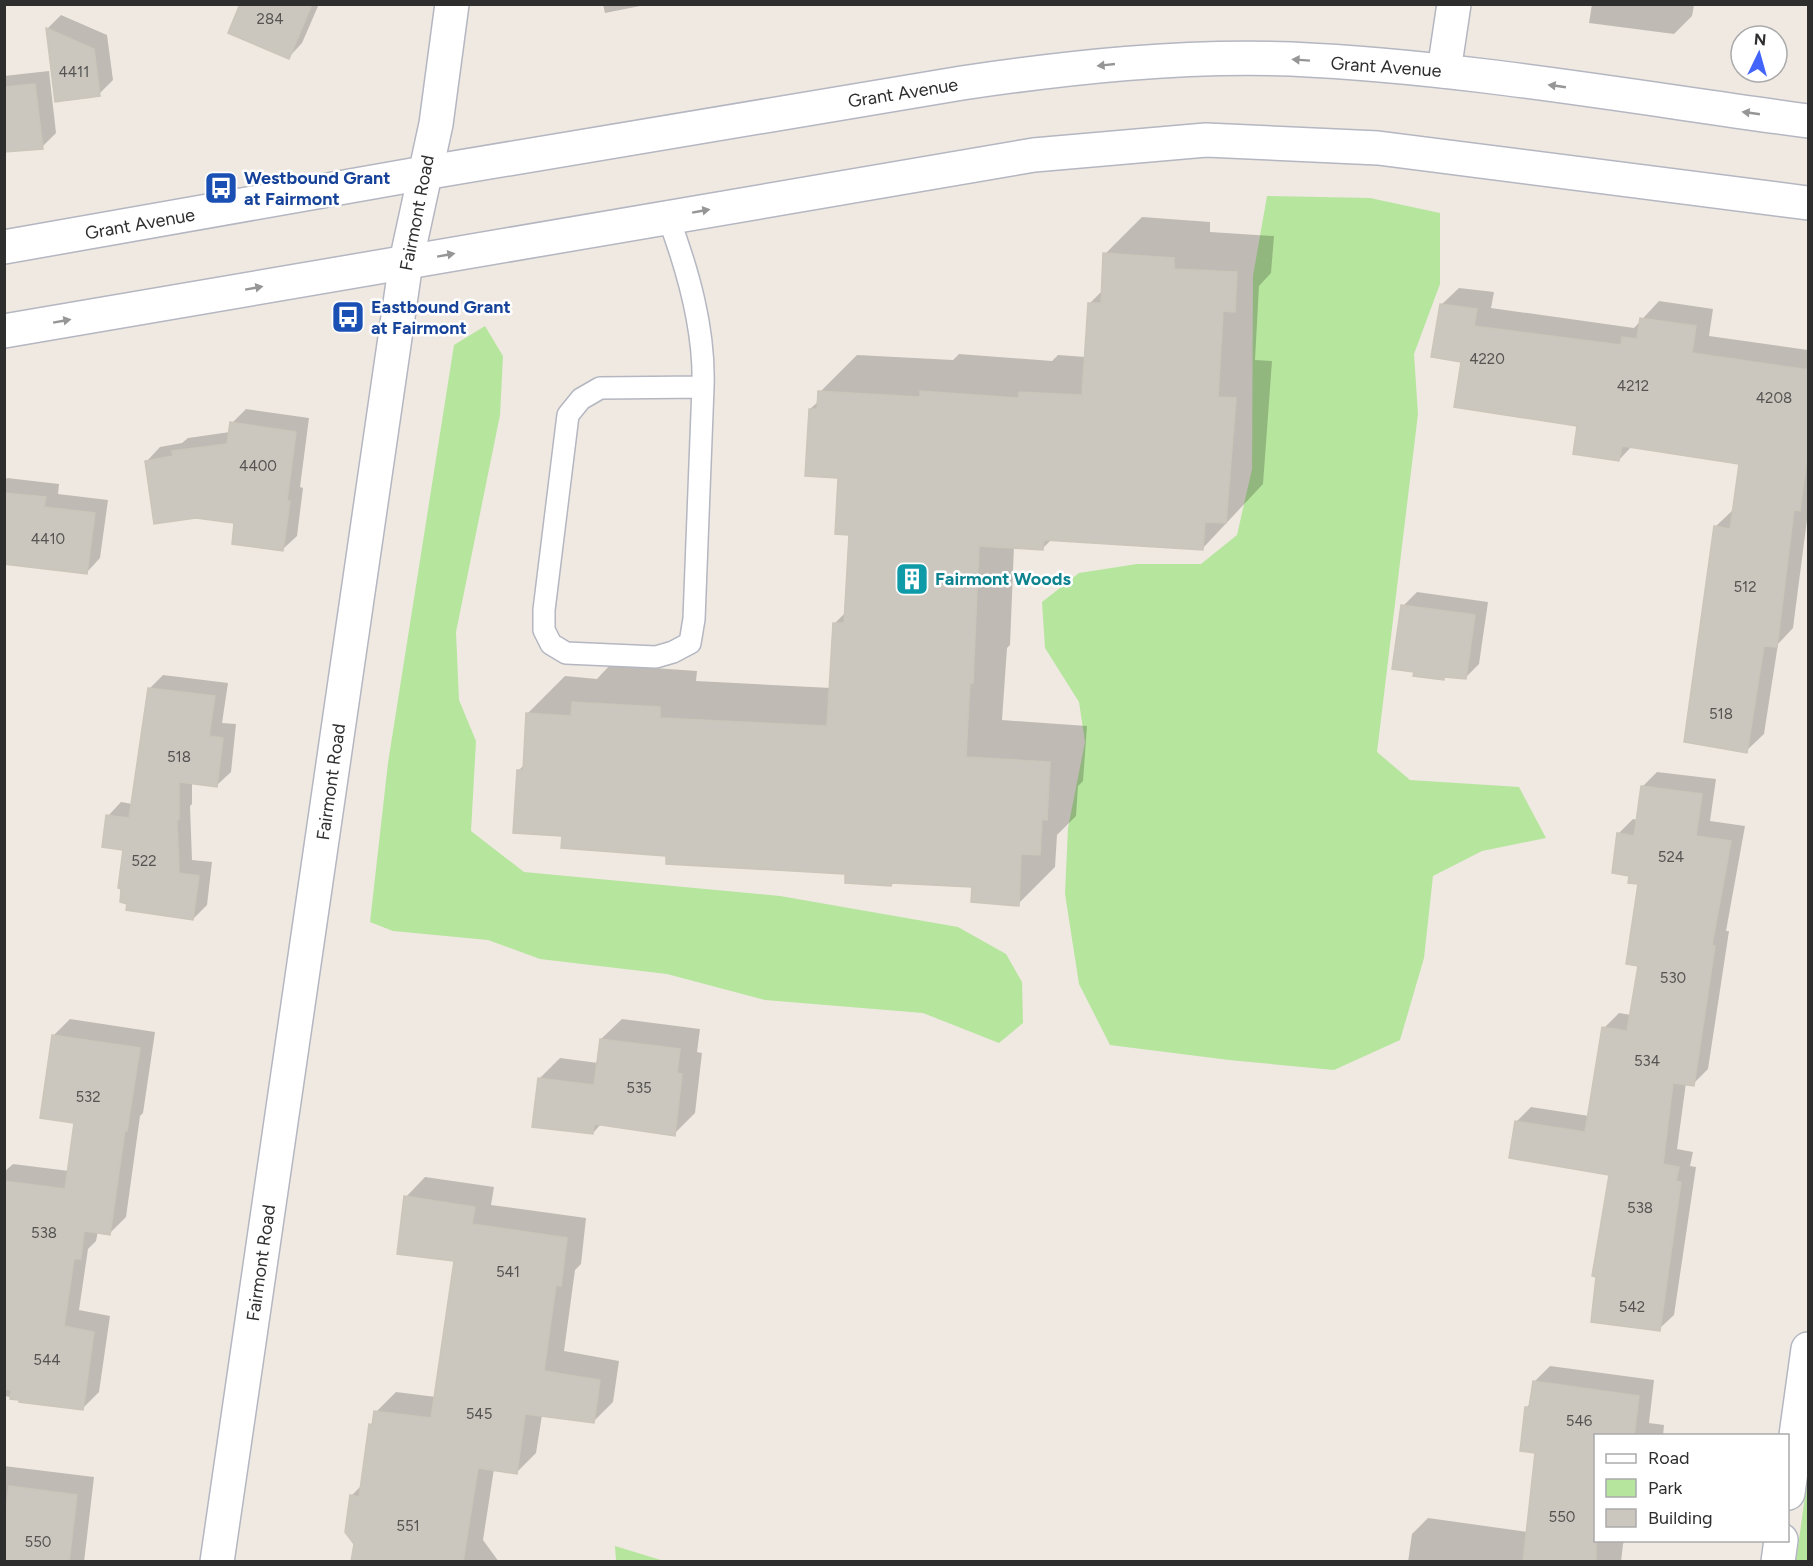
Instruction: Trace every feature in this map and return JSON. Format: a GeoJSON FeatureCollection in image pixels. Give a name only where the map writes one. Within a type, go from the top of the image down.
{"type":"FeatureCollection","features":[{"type":"Feature","properties":{"kind":"main road","name":"Fairmont Road"},"geometry":{"type":"LineString","coordinates":[[218,1562],[406,262],[436,124],[452,4]]}},
{"type":"Feature","properties":{"kind":"main road"},"geometry":{"type":"LineString","coordinates":[[1444,71],[1454,4]]}},
{"type":"Feature","properties":{"kind":"main road","name":"Grant Avenue"},"geometry":{"type":"LineString","coordinates":[[4,248],[424,173],[1032,72],[1143,62],[1208,59],[1291,60],[1444,71],[1809,122]]}},
{"type":"Feature","properties":{"kind":"main road"},"geometry":{"type":"LineString","coordinates":[[4,332],[1034,155],[1206,140],[1378,148],[1809,203]]}},
{"type":"Feature","properties":{"kind":"main road"},"geometry":{"type":"LineString","coordinates":[[1789,1486],[1809,1349]]}},
{"type":"Feature","properties":{"kind":"main road"},"geometry":{"type":"LineString","coordinates":[[1778,1562],[1781,1542]]}},
{"type":"Feature","properties":{"kind":"lane"},"geometry":{"type":"LineString","coordinates":[[668,217],[687,274],[704,359],[703,387],[694,619],[690,643],[673,652],[656,657],[566,653],[551,644],[544,630],[544,609],[567,415],[581,399],[600,388],[703,387]]}},
{"type":"Feature","properties":{"kind":"green space"},"geometry":{"type":"Polygon","coordinates":[[[1267,196],[1370,198],[1440,213],[1440,284],[1414,354],[1418,414],[1377,752],[1410,780],[1519,787],[1546,838],[1482,851],[1433,876],[1424,958],[1400,1040],[1334,1070],[1110,1045],[1079,984],[1065,894],[1068,828],[1085,742],[1079,702],[1045,648],[1042,602],[1079,573],[1137,564],[1201,564],[1237,535],[1252,469],[1253,276],[1267,196]]]}},
{"type":"Feature","properties":{"kind":"green space"},"geometry":{"type":"Polygon","coordinates":[[[485,326],[503,356],[500,415],[456,632],[459,700],[476,741],[471,831],[524,872],[780,896],[958,927],[1006,954],[1022,982],[1023,1023],[999,1043],[923,1013],[765,1000],[667,974],[540,959],[488,940],[393,931],[370,922],[388,763],[454,345],[485,326]]]}},
{"type":"Feature","properties":{"kind":"green space"},"geometry":{"type":"Polygon","coordinates":[[[1808,1475],[1808,1561],[1796,1561],[1808,1475]]]}},
{"type":"Feature","properties":{"kind":"green space"},"geometry":{"type":"Polygon","coordinates":[[[615,1546],[664,1561],[616,1561],[615,1546]]]}},
{"type":"Feature","properties":{"kind":"building"},"geometry":{"type":"Polygon","coordinates":[[[240,4],[312,4],[289,59],[228,33],[240,4]]]}},
{"type":"Feature","properties":{"kind":"building"},"geometry":{"type":"Polygon","coordinates":[[[46,28],[94,49],[100,96],[55,102],[46,28]]]}},
{"type":"Feature","properties":{"kind":"building"},"geometry":{"type":"Polygon","coordinates":[[[35,84],[43,149],[4,152],[4,87],[35,84]]]}},
{"type":"Feature","properties":{"kind":"building","name":"Fairmont Woods"},"geometry":{"type":"Polygon","coordinates":[[[1103,253],[1174,258],[1174,269],[1237,272],[1235,312],[1223,311],[1218,397],[1236,398],[1226,523],[1205,522],[1203,550],[1044,540],[1043,550],[979,546],[973,683],[970,683],[966,757],[1050,762],[1047,820],[1042,819],[1040,855],[1021,854],[1019,906],[971,902],[972,887],[845,883],[845,874],[666,864],[666,856],[561,848],[562,836],[513,833],[517,770],[523,770],[526,713],[571,716],[572,702],[660,707],[660,718],[827,726],[833,623],[844,623],[849,535],[835,534],[838,478],[805,476],[809,409],[817,409],[818,391],[920,397],[920,391],[1019,398],[1019,392],[1082,395],[1088,303],[1101,303],[1103,253]]]}},
{"type":"Feature","properties":{"kind":"building"},"geometry":{"type":"Polygon","coordinates":[[[1440,304],[1477,309],[1474,326],[1621,345],[1622,337],[1637,339],[1640,318],[1696,326],[1692,353],[1809,370],[1809,444],[1800,511],[1794,510],[1777,647],[1764,646],[1747,753],[1684,742],[1714,526],[1730,529],[1739,464],[1622,446],[1619,461],[1573,454],[1577,426],[1454,407],[1461,362],[1431,357],[1440,304]]]}},
{"type":"Feature","properties":{"kind":"building"},"geometry":{"type":"Polygon","coordinates":[[[230,422],[296,432],[283,551],[232,544],[234,523],[196,518],[154,524],[145,461],[173,456],[172,451],[227,444],[230,422]]]}},
{"type":"Feature","properties":{"kind":"building"},"geometry":{"type":"Polygon","coordinates":[[[4,493],[46,497],[44,507],[95,513],[87,574],[4,564],[4,493]]]}},
{"type":"Feature","properties":{"kind":"building"},"geometry":{"type":"Polygon","coordinates":[[[1401,605],[1475,615],[1466,679],[1444,677],[1444,680],[1413,676],[1414,672],[1392,669],[1401,605]]]}},
{"type":"Feature","properties":{"kind":"building"},"geometry":{"type":"Polygon","coordinates":[[[148,688],[215,696],[209,736],[223,738],[217,787],[179,782],[179,819],[177,821],[179,873],[199,876],[193,920],[126,910],[127,904],[120,902],[121,889],[118,888],[123,850],[102,847],[106,815],[129,818],[148,688]]]}},
{"type":"Feature","properties":{"kind":"building"},"geometry":{"type":"Polygon","coordinates":[[[1641,786],[1702,794],[1696,836],[1731,841],[1712,945],[1715,946],[1694,1086],[1673,1083],[1663,1164],[1679,1167],[1676,1181],[1681,1182],[1660,1331],[1591,1322],[1596,1277],[1592,1276],[1609,1175],[1509,1158],[1515,1121],[1585,1132],[1602,1027],[1627,1031],[1638,966],[1626,964],[1638,884],[1628,883],[1629,876],[1612,873],[1617,833],[1634,836],[1641,786]]]}},
{"type":"Feature","properties":{"kind":"building"},"geometry":{"type":"Polygon","coordinates":[[[52,1035],[140,1048],[127,1131],[125,1130],[110,1235],[84,1231],[81,1259],[74,1259],[64,1326],[94,1332],[83,1410],[19,1402],[19,1400],[10,1399],[11,1390],[4,1389],[4,1181],[65,1189],[74,1123],[40,1118],[52,1035]]]}},
{"type":"Feature","properties":{"kind":"building"},"geometry":{"type":"Polygon","coordinates":[[[600,1039],[680,1049],[677,1073],[682,1074],[675,1136],[594,1124],[593,1134],[532,1127],[538,1078],[594,1085],[600,1039]]]}},
{"type":"Feature","properties":{"kind":"building"},"geometry":{"type":"Polygon","coordinates":[[[404,1196],[475,1207],[472,1224],[567,1238],[561,1286],[556,1285],[544,1371],[600,1380],[594,1423],[525,1414],[517,1474],[478,1468],[463,1562],[351,1562],[354,1544],[345,1532],[350,1495],[359,1497],[369,1424],[372,1425],[374,1411],[431,1418],[454,1261],[397,1254],[404,1196]]]}},
{"type":"Feature","properties":{"kind":"building"},"geometry":{"type":"Polygon","coordinates":[[[1533,1381],[1639,1396],[1634,1434],[1594,1434],[1596,1562],[1523,1562],[1535,1453],[1520,1451],[1525,1407],[1529,1407],[1533,1381]]]}},
{"type":"Feature","properties":{"kind":"building"},"geometry":{"type":"Polygon","coordinates":[[[9,1486],[77,1495],[69,1562],[4,1562],[4,1523],[9,1486]]]}},
{"type":"Feature","properties":{"kind":"place","name":"Westbound Grant at Fairmont"},"geometry":{"type":"Point","coordinates":[221,188]}},
{"type":"Feature","properties":{"kind":"place","name":"Eastbound Grant at Fairmont"},"geometry":{"type":"Point","coordinates":[348,317]}},
{"type":"Feature","properties":{"kind":"place","name":"Fairmont Woods"},"geometry":{"type":"Point","coordinates":[912,579]}}]}
